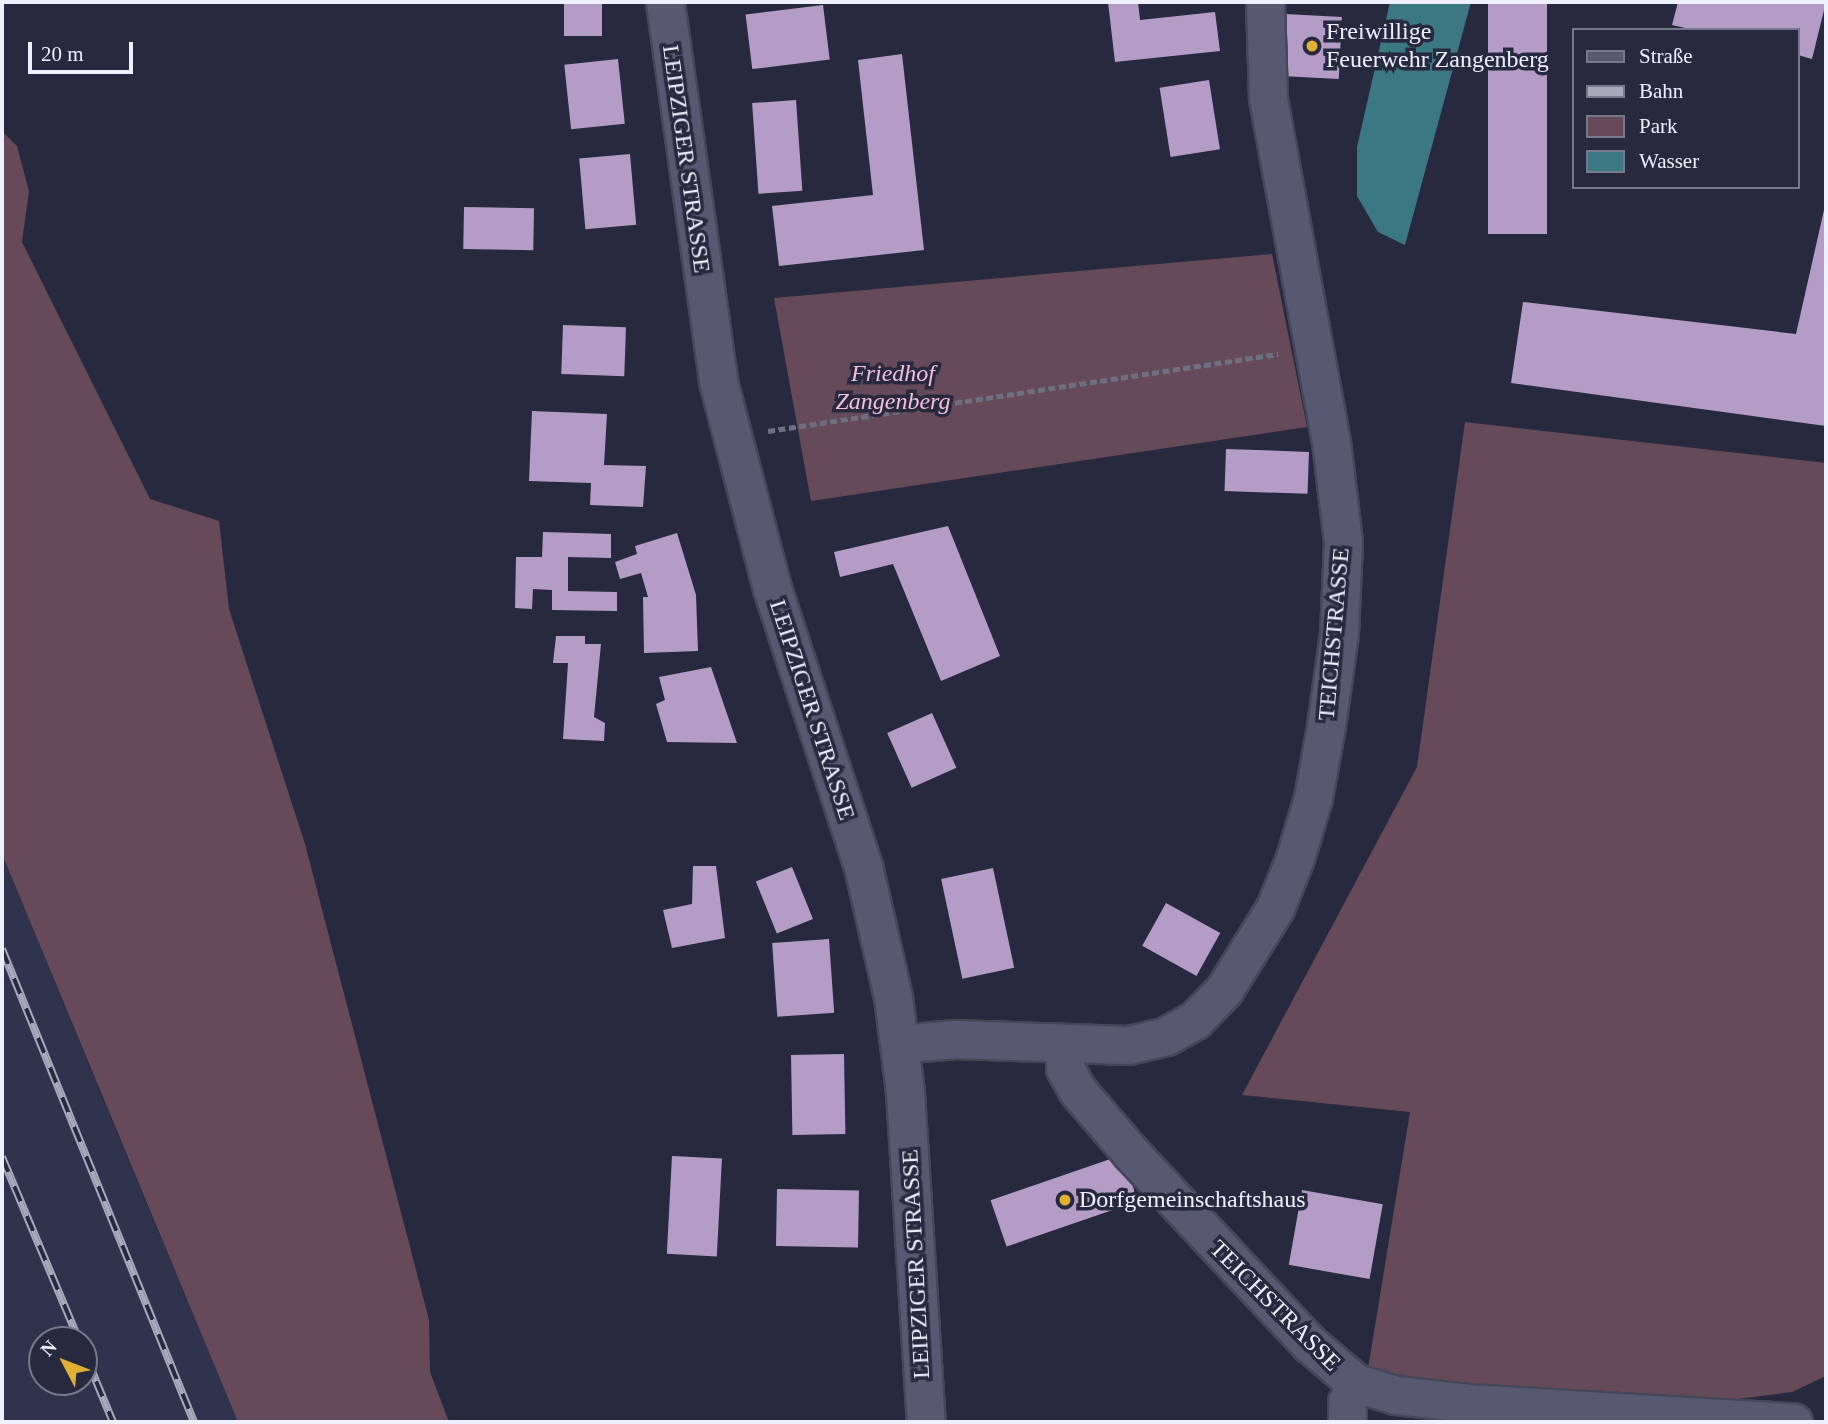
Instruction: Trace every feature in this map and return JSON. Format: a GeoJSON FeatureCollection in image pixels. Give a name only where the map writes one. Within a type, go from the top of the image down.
{"type":"FeatureCollection","features":[{"type":"Feature","properties":{"kind":"street","name":"LEIPZIGER STRASSE"},"geometry":{"type":"LineString","coordinates":[[665,2],[708,316],[731,436],[772,588],[863,866],[900,1044],[926,1422]]}},
{"type":"Feature","properties":{"kind":"street","name":"TEICHSTRASSE"},"geometry":{"type":"LineString","coordinates":[[900,1044],[955,1039],[1065,1045],[1148,1042],[1182,1028],[1210,1006],[1251,951],[1283,890],[1320,765],[1339,634],[1342,529],[1331,442],[1268,98],[1265,2]]}},
{"type":"Feature","properties":{"kind":"street","name":"TEICHSTRASSE"},"geometry":{"type":"LineString","coordinates":[[1065,1045],[1065,1068],[1077,1090],[1243,1276],[1329,1363],[1356,1383],[1396,1395],[1421,1410],[1469,1403],[1793,1422]]}},
{"type":"Feature","properties":{"kind":"street"},"geometry":{"type":"LineString","coordinates":[[1347,1422],[1348,1402],[1356,1383]]}},
{"type":"Feature","properties":{"kind":"path"},"geometry":{"type":"LineString","coordinates":[[731,436],[1275,355]]}},
{"type":"Feature","properties":{"kind":"shaded area"},"geometry":{"type":"Polygon","coordinates":[[[2,854],[114,1126],[238,1422],[2,1422],[2,854]]]}},
{"type":"Feature","properties":{"kind":"green space"},"geometry":{"type":"Polygon","coordinates":[[[2,131],[17,146],[29,191],[22,242],[150,499],[219,521],[229,609],[305,844],[429,1320],[430,1372],[449,1422],[238,1422],[2,854],[2,131]]]}},
{"type":"Feature","properties":{"kind":"green space","name":"Friedhof Zangenberg"},"geometry":{"type":"Polygon","coordinates":[[[1272,254],[1307,427],[811,501],[774,298],[1272,254]]]}},
{"type":"Feature","properties":{"kind":"green space"},"geometry":{"type":"Polygon","coordinates":[[[1465,422],[1826,463],[1826,1376],[1792,1392],[1738,1399],[1444,1382],[1368,1369],[1410,1112],[1242,1095],[1417,767],[1465,422]]]}},
{"type":"Feature","properties":{"kind":"water"},"geometry":{"type":"Polygon","coordinates":[[[1390,2],[1471,2],[1405,245],[1378,232],[1357,196],[1357,147],[1390,2]]]}},
{"type":"Feature","properties":{"kind":"building"},"geometry":{"type":"Polygon","coordinates":[[[564,2],[602,2],[602,36],[564,36],[564,2]]]}},
{"type":"Feature","properties":{"kind":"building"},"geometry":{"type":"Polygon","coordinates":[[[1108,2],[1138,2],[1140,20],[1215,12],[1220,51],[1115,62],[1108,2]]]}},
{"type":"Feature","properties":{"kind":"building"},"geometry":{"type":"Polygon","coordinates":[[[1488,2],[1547,2],[1547,234],[1488,234],[1488,2]]]}},
{"type":"Feature","properties":{"kind":"building"},"geometry":{"type":"Polygon","coordinates":[[[1678,2],[1826,2],[1812,59],[1800,56],[1800,28],[1685,28],[1672,25],[1678,2]]]}},
{"type":"Feature","properties":{"kind":"building"},"geometry":{"type":"Polygon","coordinates":[[[823,5],[830,60],[752,69],[746,15],[823,5]]]}},
{"type":"Feature","properties":{"kind":"building","name":"Freiwillige Feuerwehr Zangenberg"},"geometry":{"type":"Polygon","coordinates":[[[1285,14],[1342,17],[1339,79],[1282,76],[1285,14]]]}},
{"type":"Feature","properties":{"kind":"building"},"geometry":{"type":"Polygon","coordinates":[[[902,54],[924,250],[779,266],[772,206],[873,195],[858,60],[902,54]]]}},
{"type":"Feature","properties":{"kind":"building"},"geometry":{"type":"Polygon","coordinates":[[[618,59],[625,124],[571,129],[564,65],[618,59]]]}},
{"type":"Feature","properties":{"kind":"building"},"geometry":{"type":"Polygon","coordinates":[[[1209,80],[1220,149],[1171,157],[1160,88],[1209,80]]]}},
{"type":"Feature","properties":{"kind":"building"},"geometry":{"type":"Polygon","coordinates":[[[796,100],[802,191],[758,194],[752,103],[796,100]]]}},
{"type":"Feature","properties":{"kind":"building"},"geometry":{"type":"Polygon","coordinates":[[[630,154],[636,225],[585,229],[579,158],[630,154]]]}},
{"type":"Feature","properties":{"kind":"building"},"geometry":{"type":"Polygon","coordinates":[[[1826,201],[1826,426],[1511,383],[1523,302],[1796,334],[1826,201]]]}},
{"type":"Feature","properties":{"kind":"building"},"geometry":{"type":"Polygon","coordinates":[[[464,207],[534,208],[533,250],[463,249],[464,207]]]}},
{"type":"Feature","properties":{"kind":"building"},"geometry":{"type":"Polygon","coordinates":[[[563,325],[626,327],[624,376],[561,374],[563,325]]]}},
{"type":"Feature","properties":{"kind":"building"},"geometry":{"type":"Polygon","coordinates":[[[532,411],[607,414],[604,465],[646,466],[643,507],[590,505],[591,483],[529,481],[532,411]]]}},
{"type":"Feature","properties":{"kind":"building"},"geometry":{"type":"Polygon","coordinates":[[[1226,449],[1309,452],[1307,494],[1225,491],[1226,449]]]}},
{"type":"Feature","properties":{"kind":"building"},"geometry":{"type":"Polygon","coordinates":[[[948,526],[1000,656],[941,681],[893,564],[840,577],[834,552],[948,526]]]}},
{"type":"Feature","properties":{"kind":"building"},"geometry":{"type":"Polygon","coordinates":[[[543,532],[611,534],[611,558],[568,557],[568,591],[617,592],[617,611],[552,610],[552,590],[533,589],[532,609],[515,608],[516,557],[542,557],[543,532]]]}},
{"type":"Feature","properties":{"kind":"building"},"geometry":{"type":"Polygon","coordinates":[[[677,533],[696,595],[698,651],[644,653],[643,597],[648,597],[641,573],[620,579],[615,562],[637,554],[635,546],[677,533]]]}},
{"type":"Feature","properties":{"kind":"building"},"geometry":{"type":"Polygon","coordinates":[[[556,636],[585,636],[585,644],[601,644],[594,717],[605,723],[604,741],[563,739],[568,663],[553,663],[556,636]]]}},
{"type":"Feature","properties":{"kind":"building"},"geometry":{"type":"Polygon","coordinates":[[[711,667],[737,743],[667,742],[656,704],[665,700],[659,677],[711,667]]]}},
{"type":"Feature","properties":{"kind":"building"},"geometry":{"type":"Polygon","coordinates":[[[932,713],[956,768],[912,788],[887,733],[932,713]]]}},
{"type":"Feature","properties":{"kind":"building"},"geometry":{"type":"Polygon","coordinates":[[[693,866],[716,866],[725,938],[672,948],[663,910],[692,904],[693,866]]]}},
{"type":"Feature","properties":{"kind":"building"},"geometry":{"type":"Polygon","coordinates":[[[792,867],[813,919],[777,934],[756,882],[792,867]]]}},
{"type":"Feature","properties":{"kind":"building"},"geometry":{"type":"Polygon","coordinates":[[[993,868],[1014,968],[962,979],[941,879],[993,868]]]}},
{"type":"Feature","properties":{"kind":"building"},"geometry":{"type":"Polygon","coordinates":[[[1166,903],[1220,933],[1196,976],[1142,946],[1166,903]]]}},
{"type":"Feature","properties":{"kind":"building"},"geometry":{"type":"Polygon","coordinates":[[[829,939],[834,1013],[777,1017],[772,943],[829,939]]]}},
{"type":"Feature","properties":{"kind":"building"},"geometry":{"type":"Polygon","coordinates":[[[844,1054],[845,1134],[792,1135],[791,1055],[844,1054]]]}},
{"type":"Feature","properties":{"kind":"building","name":"Dorfgemeinschaftshaus"},"geometry":{"type":"Polygon","coordinates":[[[1122,1155],[1138,1201],[1007,1247],[991,1200],[1122,1155]]]}},
{"type":"Feature","properties":{"kind":"building"},"geometry":{"type":"Polygon","coordinates":[[[672,1156],[722,1159],[717,1256],[667,1254],[672,1156]]]}},
{"type":"Feature","properties":{"kind":"building"},"geometry":{"type":"Polygon","coordinates":[[[777,1189],[859,1190],[858,1247],[776,1246],[777,1189]]]}},
{"type":"Feature","properties":{"kind":"building"},"geometry":{"type":"Polygon","coordinates":[[[1302,1190],[1383,1204],[1370,1279],[1289,1265],[1302,1190]]]}},
{"type":"Feature","properties":{"kind":"railway"},"geometry":{"type":"LineString","coordinates":[[2,949],[194,1422]]}},
{"type":"Feature","properties":{"kind":"railway"},"geometry":{"type":"LineString","coordinates":[[2,1157],[73,1326]]}},
{"type":"Feature","properties":{"kind":"railway"},"geometry":{"type":"LineString","coordinates":[[98,1386],[113,1422]]}},
{"type":"Feature","properties":{"kind":"place","name":"Freiwillige Feuerwehr Zangenberg"},"geometry":{"type":"Point","coordinates":[1312,46]}},
{"type":"Feature","properties":{"kind":"place","name":"Dorfgemeinschaftshaus"},"geometry":{"type":"Point","coordinates":[1065,1200]}}]}
